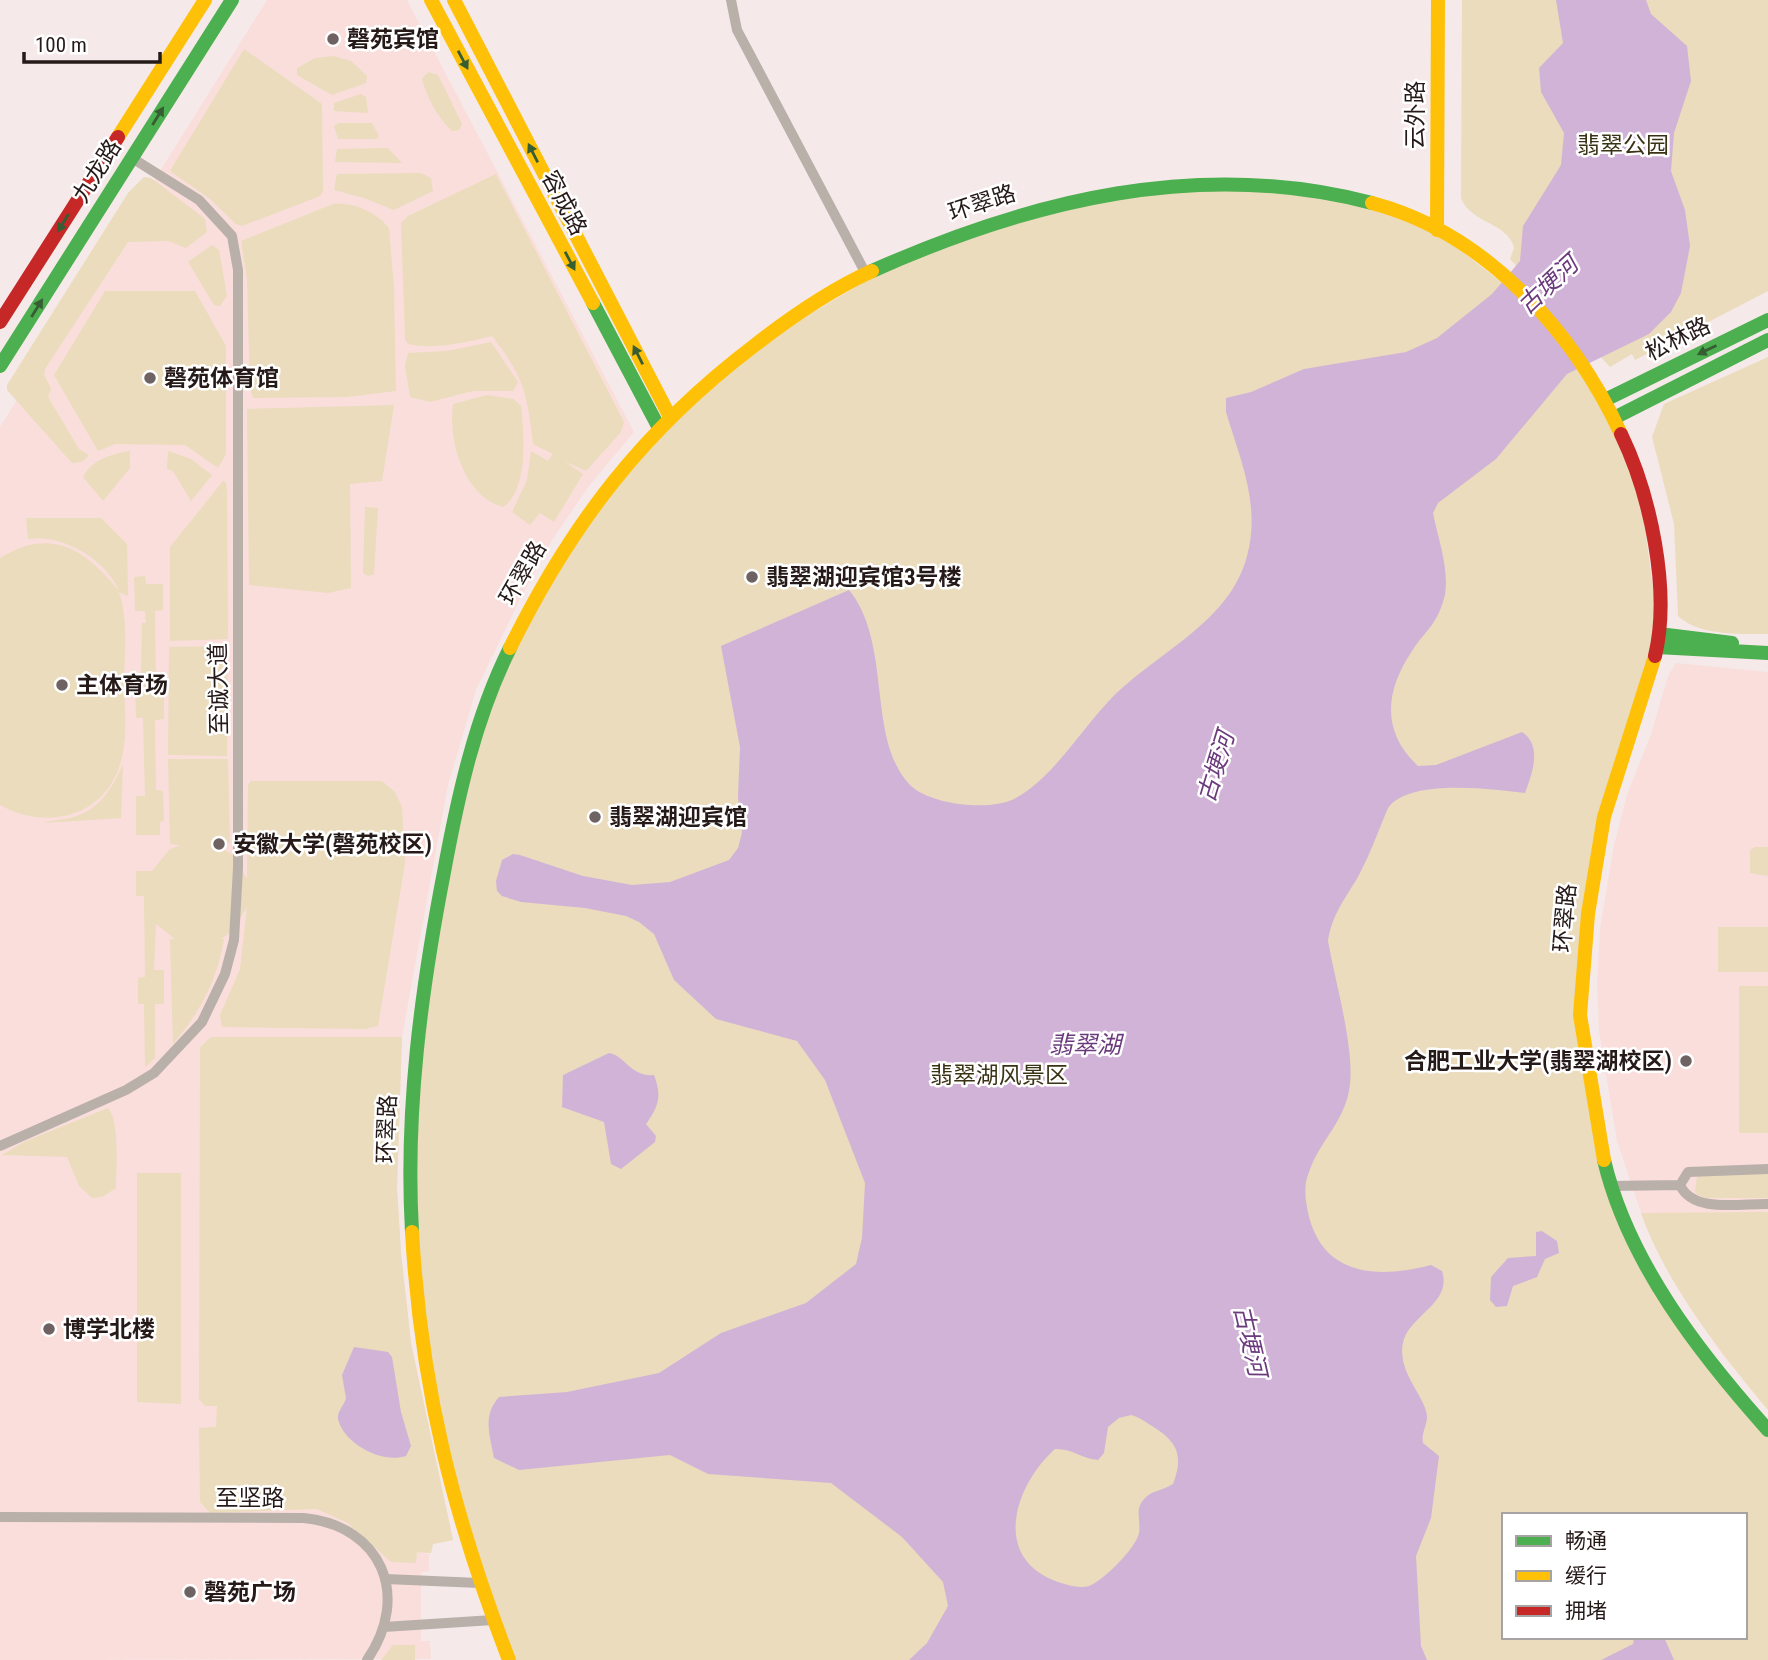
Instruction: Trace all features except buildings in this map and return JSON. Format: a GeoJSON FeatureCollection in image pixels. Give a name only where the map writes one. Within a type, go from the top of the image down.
{"type":"FeatureCollection","features":[{"type":"Feature","properties":{"kind":"street","name":"九龙路"},"geometry":{"type":"LineString","coordinates":[[0,322],[205,0]]}},
{"type":"Feature","properties":{"kind":"street","name":"九龙路"},"geometry":{"type":"LineString","coordinates":[[0,366],[232,0]]}},
{"type":"Feature","properties":{"kind":"street","name":"容成路"},"geometry":{"type":"LineString","coordinates":[[431,0],[658,426]]}},
{"type":"Feature","properties":{"kind":"street","name":"容成路"},"geometry":{"type":"LineString","coordinates":[[454,0],[670,415]]}},
{"type":"Feature","properties":{"kind":"street"},"geometry":{"type":"LineString","coordinates":[[732,0],[737,30],[866,274]]}},
{"type":"Feature","properties":{"kind":"street","name":"云外路"},"geometry":{"type":"LineString","coordinates":[[1437,230],[1438,0]]}},
{"type":"Feature","properties":{"kind":"street","name":"至诚大道"},"geometry":{"type":"LineString","coordinates":[[0,1146],[127,1090],[154,1073],[202,1022],[225,974],[234,940],[239,800],[238,270],[232,236],[199,200],[132,158]]}},
{"type":"Feature","properties":{"kind":"street","name":"环翠路"},"geometry":{"type":"LineString","coordinates":[[509,1660],[459,1522],[434,1425],[412,1269],[409,1128],[423,984],[461,784],[502,664],[539,589],[598,495],[658,426],[765,336],[866,274],[929,244],[1010,216],[1087,198],[1167,188],[1245,186],[1340,194],[1399,212],[1437,230],[1490,264],[1557,327],[1607,399],[1637,467],[1647,502],[1662,601],[1658,640],[1609,800],[1590,885],[1580,1009],[1597,1128],[1610,1186],[1657,1283],[1695,1345],[1768,1430]]}},
{"type":"Feature","properties":{"kind":"street","name":"松林路"},"geometry":{"type":"LineString","coordinates":[[1607,399],[1768,320]]}},
{"type":"Feature","properties":{"kind":"street","name":"松林路"},"geometry":{"type":"LineString","coordinates":[[1616,416],[1768,340]]}},
{"type":"Feature","properties":{"kind":"street"},"geometry":{"type":"LineString","coordinates":[[1658,640],[1768,645]]}},
{"type":"Feature","properties":{"kind":"street"},"geometry":{"type":"LineString","coordinates":[[1658,640],[1768,653]]}},
{"type":"Feature","properties":{"kind":"street"},"geometry":{"type":"LineString","coordinates":[[1680,1185],[1685,1174],[1692,1170],[1768,1169]]}},
{"type":"Feature","properties":{"kind":"street"},"geometry":{"type":"LineString","coordinates":[[1610,1186],[1680,1185]]}},
{"type":"Feature","properties":{"kind":"street"},"geometry":{"type":"LineString","coordinates":[[1680,1185],[1688,1197],[1698,1203],[1768,1204]]}},
{"type":"Feature","properties":{"kind":"street","name":"至坚路"},"geometry":{"type":"LineString","coordinates":[[0,1517],[316,1519],[342,1528],[357,1539],[376,1560],[386,1579]]}},
{"type":"Feature","properties":{"kind":"street"},"geometry":{"type":"LineString","coordinates":[[367,1660],[384,1627],[390,1606],[386,1579],[479,1583]]}},
{"type":"Feature","properties":{"kind":"street"},"geometry":{"type":"LineString","coordinates":[[384,1627],[493,1620]]}},
{"type":"Feature","properties":{"kind":"shaded area","name":"安徽大学(磬苑校区)"},"geometry":{"type":"Polygon","coordinates":[[[267,0],[407,0],[634,432],[589,486],[552,540],[476,690],[448,785],[402,1037],[397,1187],[401,1253],[411,1343],[453,1540],[433,1544],[431,1553],[421,1553],[429,1554],[429,1571],[421,1572],[421,1641],[430,1641],[431,1659],[0,1660],[0,427],[267,0]]]}},
{"type":"Feature","properties":{"kind":"shaded area","name":"合肥工业大学(翡翠湖校区)"},"geometry":{"type":"Polygon","coordinates":[[[1676,663],[1768,672],[1768,1410],[1722,1354],[1687,1303],[1644,1222],[1617,1141],[1599,1031],[1597,983],[1600,929],[1614,845],[1627,795],[1651,734],[1668,676],[1676,663]]]}},
{"type":"Feature","properties":{"kind":"green space","name":"翡翠公园"},"geometry":{"type":"Polygon","coordinates":[[[1462,0],[1768,0],[1768,291],[1635,360],[1632,354],[1610,367],[1510,259],[1514,248],[1505,233],[1472,213],[1461,198],[1462,0]]]}},
{"type":"Feature","properties":{"kind":"green space"},"geometry":{"type":"Polygon","coordinates":[[[244,49],[322,104],[323,191],[320,196],[242,226],[170,171],[244,49]]]}},
{"type":"Feature","properties":{"kind":"green space"},"geometry":{"type":"Polygon","coordinates":[[[334,56],[351,61],[367,76],[366,83],[332,95],[297,75],[297,68],[315,58],[334,56]]]}},
{"type":"Feature","properties":{"kind":"green space"},"geometry":{"type":"Polygon","coordinates":[[[428,72],[438,75],[462,124],[459,130],[452,131],[434,107],[422,79],[428,72]]]}},
{"type":"Feature","properties":{"kind":"green space"},"geometry":{"type":"Polygon","coordinates":[[[361,94],[366,97],[368,113],[334,111],[334,103],[361,94]]]}},
{"type":"Feature","properties":{"kind":"green space"},"geometry":{"type":"Polygon","coordinates":[[[339,123],[372,123],[379,136],[376,139],[338,139],[334,126],[339,123]]]}},
{"type":"Feature","properties":{"kind":"green space"},"geometry":{"type":"Polygon","coordinates":[[[388,148],[402,163],[335,162],[337,149],[388,148]]]}},
{"type":"Feature","properties":{"kind":"green space"},"geometry":{"type":"Polygon","coordinates":[[[421,173],[431,178],[433,191],[394,210],[334,190],[337,174],[421,173]]]}},
{"type":"Feature","properties":{"kind":"green space"},"geometry":{"type":"Polygon","coordinates":[[[496,174],[624,422],[621,432],[586,471],[564,461],[583,474],[554,522],[540,513],[530,525],[512,512],[527,480],[531,451],[548,461],[553,454],[533,444],[529,411],[522,386],[511,363],[492,336],[429,346],[408,344],[405,339],[401,223],[408,216],[496,174]]]}},
{"type":"Feature","properties":{"kind":"green space"},"geometry":{"type":"Polygon","coordinates":[[[144,177],[151,178],[205,219],[207,232],[186,248],[168,241],[128,242],[45,369],[44,374],[51,389],[48,397],[79,449],[89,455],[82,462],[72,463],[7,390],[7,385],[128,193],[144,177]]]}},
{"type":"Feature","properties":{"kind":"green space","name":"翡翠湖风景区"},"geometry":{"type":"Polygon","coordinates":[[[1308,190],[1427,224],[1557,326],[1637,467],[1659,634],[1609,800],[1580,1010],[1610,1186],[1657,1283],[1768,1430],[1768,1660],[509,1660],[459,1522],[412,1269],[423,984],[491,691],[598,495],[732,360],[929,244],[1127,192],[1308,190]]]}},
{"type":"Feature","properties":{"kind":"green space"},"geometry":{"type":"Polygon","coordinates":[[[333,204],[364,209],[378,217],[389,228],[394,288],[396,391],[346,397],[253,398],[250,388],[247,279],[241,241],[333,204]]]}},
{"type":"Feature","properties":{"kind":"green space"},"geometry":{"type":"Polygon","coordinates":[[[212,245],[219,250],[227,296],[220,306],[214,305],[188,262],[212,245]]]}},
{"type":"Feature","properties":{"kind":"green space","name":"磬苑体育馆"},"geometry":{"type":"Polygon","coordinates":[[[105,291],[195,291],[226,346],[226,454],[218,468],[185,445],[115,444],[98,451],[54,375],[105,291]]]}},
{"type":"Feature","properties":{"kind":"green space"},"geometry":{"type":"Polygon","coordinates":[[[491,342],[518,382],[513,391],[473,391],[430,402],[410,397],[405,365],[408,353],[447,351],[491,342]]]}},
{"type":"Feature","properties":{"kind":"green space"},"geometry":{"type":"Polygon","coordinates":[[[1768,357],[1768,634],[1733,634],[1708,630],[1687,623],[1678,616],[1674,524],[1652,437],[1664,404],[1768,357]]]}},
{"type":"Feature","properties":{"kind":"green space"},"geometry":{"type":"Polygon","coordinates":[[[487,395],[514,399],[521,406],[521,475],[511,499],[503,507],[489,501],[468,479],[456,450],[453,434],[453,404],[487,395]]]}},
{"type":"Feature","properties":{"kind":"green space"},"geometry":{"type":"Polygon","coordinates":[[[394,405],[382,481],[350,484],[351,588],[328,593],[249,585],[247,409],[394,405]]]}},
{"type":"Feature","properties":{"kind":"green space"},"geometry":{"type":"Polygon","coordinates":[[[130,451],[130,468],[103,501],[83,477],[97,462],[130,451]]]}},
{"type":"Feature","properties":{"kind":"green space"},"geometry":{"type":"Polygon","coordinates":[[[168,451],[191,459],[212,475],[191,501],[173,471],[167,469],[168,451]]]}},
{"type":"Feature","properties":{"kind":"green space"},"geometry":{"type":"Polygon","coordinates":[[[223,481],[226,482],[227,492],[228,639],[170,641],[170,547],[223,481]]]}},
{"type":"Feature","properties":{"kind":"green space"},"geometry":{"type":"Polygon","coordinates":[[[365,507],[378,508],[374,574],[368,576],[363,573],[365,507]]]}},
{"type":"Feature","properties":{"kind":"green space","name":"主体育场"},"geometry":{"type":"Polygon","coordinates":[[[26,518],[101,518],[127,544],[128,596],[119,592],[125,634],[125,728],[122,757],[115,777],[104,793],[90,805],[74,813],[56,817],[18,813],[0,805],[0,558],[19,548],[36,544],[67,548],[95,565],[119,591],[104,568],[81,551],[55,540],[28,539],[26,518]]]}},
{"type":"Feature","properties":{"kind":"green space"},"geometry":{"type":"Polygon","coordinates":[[[145,576],[146,584],[163,584],[163,610],[155,611],[156,684],[164,685],[164,719],[155,720],[156,790],[163,791],[164,821],[160,822],[160,835],[136,835],[136,796],[145,796],[143,718],[136,718],[135,682],[145,682],[145,674],[141,674],[142,623],[146,623],[145,611],[135,611],[134,577],[145,576]]]}},
{"type":"Feature","properties":{"kind":"green space"},"geometry":{"type":"Polygon","coordinates":[[[228,646],[227,756],[168,755],[169,647],[228,646]]]}},
{"type":"Feature","properties":{"kind":"green space"},"geometry":{"type":"Polygon","coordinates":[[[168,759],[228,759],[230,843],[214,844],[233,855],[247,879],[248,785],[251,781],[382,781],[395,792],[402,807],[405,863],[378,1026],[365,1029],[222,1027],[220,1015],[240,969],[247,907],[232,931],[221,939],[224,939],[221,954],[212,982],[191,1020],[173,1044],[170,939],[175,939],[156,924],[154,970],[164,970],[164,1004],[155,1004],[155,1058],[145,1067],[144,1004],[138,1004],[138,978],[145,977],[144,896],[136,896],[136,871],[152,871],[169,850],[180,845],[170,844],[168,759]]]}},
{"type":"Feature","properties":{"kind":"green space"},"geometry":{"type":"Polygon","coordinates":[[[123,764],[121,818],[43,823],[70,818],[89,810],[109,790],[123,764]]]}},
{"type":"Feature","properties":{"kind":"green space"},"geometry":{"type":"Polygon","coordinates":[[[1755,847],[1768,847],[1768,876],[1750,873],[1750,850],[1755,847]]]}},
{"type":"Feature","properties":{"kind":"green space"},"geometry":{"type":"Polygon","coordinates":[[[1718,927],[1768,927],[1768,972],[1718,972],[1718,927]]]}},
{"type":"Feature","properties":{"kind":"green space"},"geometry":{"type":"Polygon","coordinates":[[[1739,986],[1768,986],[1768,1133],[1739,1133],[1739,986]]]}},
{"type":"Feature","properties":{"kind":"green space"},"geometry":{"type":"Polygon","coordinates":[[[211,1037],[402,1037],[397,1187],[401,1253],[411,1343],[453,1540],[433,1544],[431,1553],[417,1552],[416,1563],[391,1562],[348,1523],[317,1509],[210,1513],[200,1502],[199,1428],[216,1427],[217,1406],[205,1406],[199,1399],[200,1047],[211,1037]]]}},
{"type":"Feature","properties":{"kind":"green space"},"geometry":{"type":"Polygon","coordinates":[[[108,1108],[116,1134],[116,1188],[102,1197],[92,1198],[79,1186],[67,1157],[2,1155],[26,1141],[108,1108]]]}},
{"type":"Feature","properties":{"kind":"green space"},"geometry":{"type":"Polygon","coordinates":[[[137,1173],[181,1173],[181,1404],[137,1402],[137,1173]]]}},
{"type":"Feature","properties":{"kind":"green space"},"geometry":{"type":"Polygon","coordinates":[[[1768,1173],[1768,1198],[1704,1198],[1695,1193],[1697,1176],[1768,1173]]]}},
{"type":"Feature","properties":{"kind":"green space"},"geometry":{"type":"Polygon","coordinates":[[[1768,1212],[1768,1410],[1696,1317],[1665,1266],[1641,1213],[1768,1212]]]}},
{"type":"Feature","properties":{"kind":"green space"},"geometry":{"type":"Polygon","coordinates":[[[393,1645],[415,1645],[415,1660],[381,1660],[393,1645]]]}},
{"type":"Feature","properties":{"kind":"water","name":"翡翠湖"},"geometry":{"type":"Polygon","coordinates":[[[1556,0],[1646,0],[1651,14],[1687,46],[1691,81],[1674,133],[1671,171],[1685,210],[1690,246],[1681,293],[1671,312],[1649,334],[1567,374],[1496,459],[1438,503],[1433,513],[1445,569],[1445,592],[1436,618],[1412,651],[1396,681],[1391,711],[1398,739],[1418,766],[1436,765],[1522,732],[1532,745],[1533,769],[1525,793],[1473,788],[1432,789],[1414,792],[1388,808],[1364,865],[1336,914],[1330,931],[1328,941],[1349,1051],[1350,1084],[1343,1109],[1313,1163],[1306,1185],[1309,1217],[1317,1237],[1328,1252],[1341,1262],[1357,1269],[1375,1272],[1393,1272],[1431,1265],[1442,1271],[1442,1291],[1409,1330],[1402,1351],[1407,1372],[1426,1409],[1423,1443],[1439,1456],[1431,1518],[1416,1556],[1421,1646],[1427,1660],[909,1660],[927,1643],[948,1606],[943,1582],[902,1537],[831,1483],[708,1474],[670,1455],[519,1470],[494,1458],[489,1419],[490,1411],[499,1397],[567,1392],[659,1373],[721,1333],[806,1303],[856,1264],[862,1238],[865,1183],[825,1080],[797,1041],[716,1019],[674,980],[654,934],[639,922],[626,916],[585,908],[521,902],[502,896],[497,891],[496,881],[502,860],[513,854],[520,855],[583,876],[632,885],[670,882],[729,860],[738,848],[742,833],[738,797],[740,747],[721,646],[849,590],[862,612],[871,637],[888,743],[897,766],[910,785],[919,792],[946,802],[992,805],[1016,798],[1042,779],[1107,703],[1125,685],[1207,620],[1238,580],[1247,556],[1252,519],[1247,482],[1226,412],[1226,398],[1251,392],[1304,369],[1406,352],[1437,338],[1492,294],[1520,261],[1523,226],[1561,165],[1564,133],[1541,92],[1539,68],[1563,43],[1556,0]],[[1131,1415],[1119,1418],[1108,1427],[1104,1453],[1098,1460],[1055,1449],[1041,1464],[1020,1501],[1016,1520],[1017,1539],[1023,1556],[1037,1571],[1058,1582],[1085,1587],[1102,1578],[1137,1539],[1139,1510],[1145,1498],[1173,1484],[1178,1466],[1174,1445],[1143,1420],[1131,1415]]]}},
{"type":"Feature","properties":{"kind":"water"},"geometry":{"type":"Polygon","coordinates":[[[609,1053],[639,1073],[654,1075],[658,1089],[654,1112],[646,1124],[656,1136],[655,1142],[621,1169],[611,1164],[604,1122],[562,1107],[563,1075],[609,1053]]]}},
{"type":"Feature","properties":{"kind":"water"},"geometry":{"type":"Polygon","coordinates":[[[1542,1231],[1557,1241],[1559,1253],[1545,1259],[1537,1277],[1513,1286],[1507,1306],[1496,1307],[1490,1300],[1491,1277],[1508,1258],[1536,1256],[1536,1232],[1542,1231]]]}},
{"type":"Feature","properties":{"kind":"water"},"geometry":{"type":"Polygon","coordinates":[[[354,1347],[388,1352],[392,1357],[401,1412],[411,1446],[406,1456],[386,1457],[365,1450],[342,1428],[338,1416],[346,1398],[342,1375],[354,1347]]]}},
{"type":"Feature","properties":{"kind":"water"},"geometry":{"type":"Polygon","coordinates":[[[1634,1639],[1665,1639],[1674,1660],[1601,1660],[1633,1644],[1634,1639]]]}},
{"type":"Feature","properties":{"kind":"traffic: fast"},"geometry":{"type":"LineString","coordinates":[[0,366],[232,0]]}},
{"type":"Feature","properties":{"kind":"traffic: fast"},"geometry":{"type":"LineString","coordinates":[[872,271],[993,224],[1055,206],[1117,194],[1180,186],[1244,185],[1308,190],[1372,203]]}},
{"type":"Feature","properties":{"kind":"traffic: fast"},"geometry":{"type":"LineString","coordinates":[[593,303],[658,426]]}},
{"type":"Feature","properties":{"kind":"traffic: fast"},"geometry":{"type":"LineString","coordinates":[[1607,399],[1768,320]]}},
{"type":"Feature","properties":{"kind":"traffic: fast"},"geometry":{"type":"LineString","coordinates":[[1616,417],[1768,340]]}},
{"type":"Feature","properties":{"kind":"traffic: fast"},"geometry":{"type":"LineString","coordinates":[[1659,634],[1732,643]]}},
{"type":"Feature","properties":{"kind":"traffic: fast"},"geometry":{"type":"LineString","coordinates":[[1657,647],[1768,653]]}},
{"type":"Feature","properties":{"kind":"traffic: fast"},"geometry":{"type":"LineString","coordinates":[[412,1232],[410,1187],[413,1096],[422,1006],[436,917],[455,815],[469,758],[487,702],[510,648]]}},
{"type":"Feature","properties":{"kind":"traffic: fast"},"geometry":{"type":"LineString","coordinates":[[1604,1160],[1630,1235],[1670,1305],[1717,1370],[1768,1430]]}},
{"type":"Feature","properties":{"kind":"traffic: slow"},"geometry":{"type":"LineString","coordinates":[[118,137],[205,0]]}},
{"type":"Feature","properties":{"kind":"traffic: slow"},"geometry":{"type":"LineString","coordinates":[[431,0],[593,303]]}},
{"type":"Feature","properties":{"kind":"traffic: slow"},"geometry":{"type":"LineString","coordinates":[[454,0],[669,415]]}},
{"type":"Feature","properties":{"kind":"traffic: slow"},"geometry":{"type":"LineString","coordinates":[[1437,230],[1438,0]]}},
{"type":"Feature","properties":{"kind":"traffic: slow"},"geometry":{"type":"LineString","coordinates":[[1372,203],[1413,217],[1452,237],[1488,262],[1521,291],[1578,359],[1621,434]]}},
{"type":"Feature","properties":{"kind":"traffic: slow"},"geometry":{"type":"LineString","coordinates":[[510,648],[558,560],[613,482],[644,446],[715,377],[755,345],[811,305],[872,271]]}},
{"type":"Feature","properties":{"kind":"traffic: slow"},"geometry":{"type":"LineString","coordinates":[[1604,1160],[1580,1015],[1588,914],[1604,817],[1655,656]]}},
{"type":"Feature","properties":{"kind":"traffic: slow"},"geometry":{"type":"LineString","coordinates":[[412,1232],[423,1345],[443,1450],[471,1554],[509,1660]]}},
{"type":"Feature","properties":{"kind":"traffic: jam"},"geometry":{"type":"LineString","coordinates":[[0,322],[118,137]]}},
{"type":"Feature","properties":{"kind":"traffic: jam"},"geometry":{"type":"LineString","coordinates":[[1621,434],[1641,485],[1655,543],[1661,602],[1655,656]]}},
{"type":"Feature","properties":{"kind":"place","name":"磬苑宾馆"},"geometry":{"type":"Point","coordinates":[333,39]}},
{"type":"Feature","properties":{"kind":"place","name":"磬苑体育馆"},"geometry":{"type":"Point","coordinates":[150,378]}},
{"type":"Feature","properties":{"kind":"place","name":"翡翠湖迎宾馆3号楼"},"geometry":{"type":"Point","coordinates":[752,577]}},
{"type":"Feature","properties":{"kind":"place","name":"主体育场"},"geometry":{"type":"Point","coordinates":[62,685]}},
{"type":"Feature","properties":{"kind":"place","name":"翡翠湖迎宾馆"},"geometry":{"type":"Point","coordinates":[595,817]}},
{"type":"Feature","properties":{"kind":"place","name":"安徽大学(磬苑校区)"},"geometry":{"type":"Point","coordinates":[219,844]}},
{"type":"Feature","properties":{"kind":"place","name":"合肥工业大学(翡翠湖校区)"},"geometry":{"type":"Point","coordinates":[1686,1061]}},
{"type":"Feature","properties":{"kind":"place","name":"博学北楼"},"geometry":{"type":"Point","coordinates":[49,1329]}},
{"type":"Feature","properties":{"kind":"place","name":"磬苑广场"},"geometry":{"type":"Point","coordinates":[190,1592]}},
{"type":"Feature","properties":{"kind":"water label","name":"古埂河"},"geometry":{"type":"Point","coordinates":[1548,285]}},
{"type":"Feature","properties":{"kind":"water label","name":"古埂河"},"geometry":{"type":"Point","coordinates":[1216,767]}},
{"type":"Feature","properties":{"kind":"water label","name":"古埂河"},"geometry":{"type":"Point","coordinates":[1250,1341]}}]}
